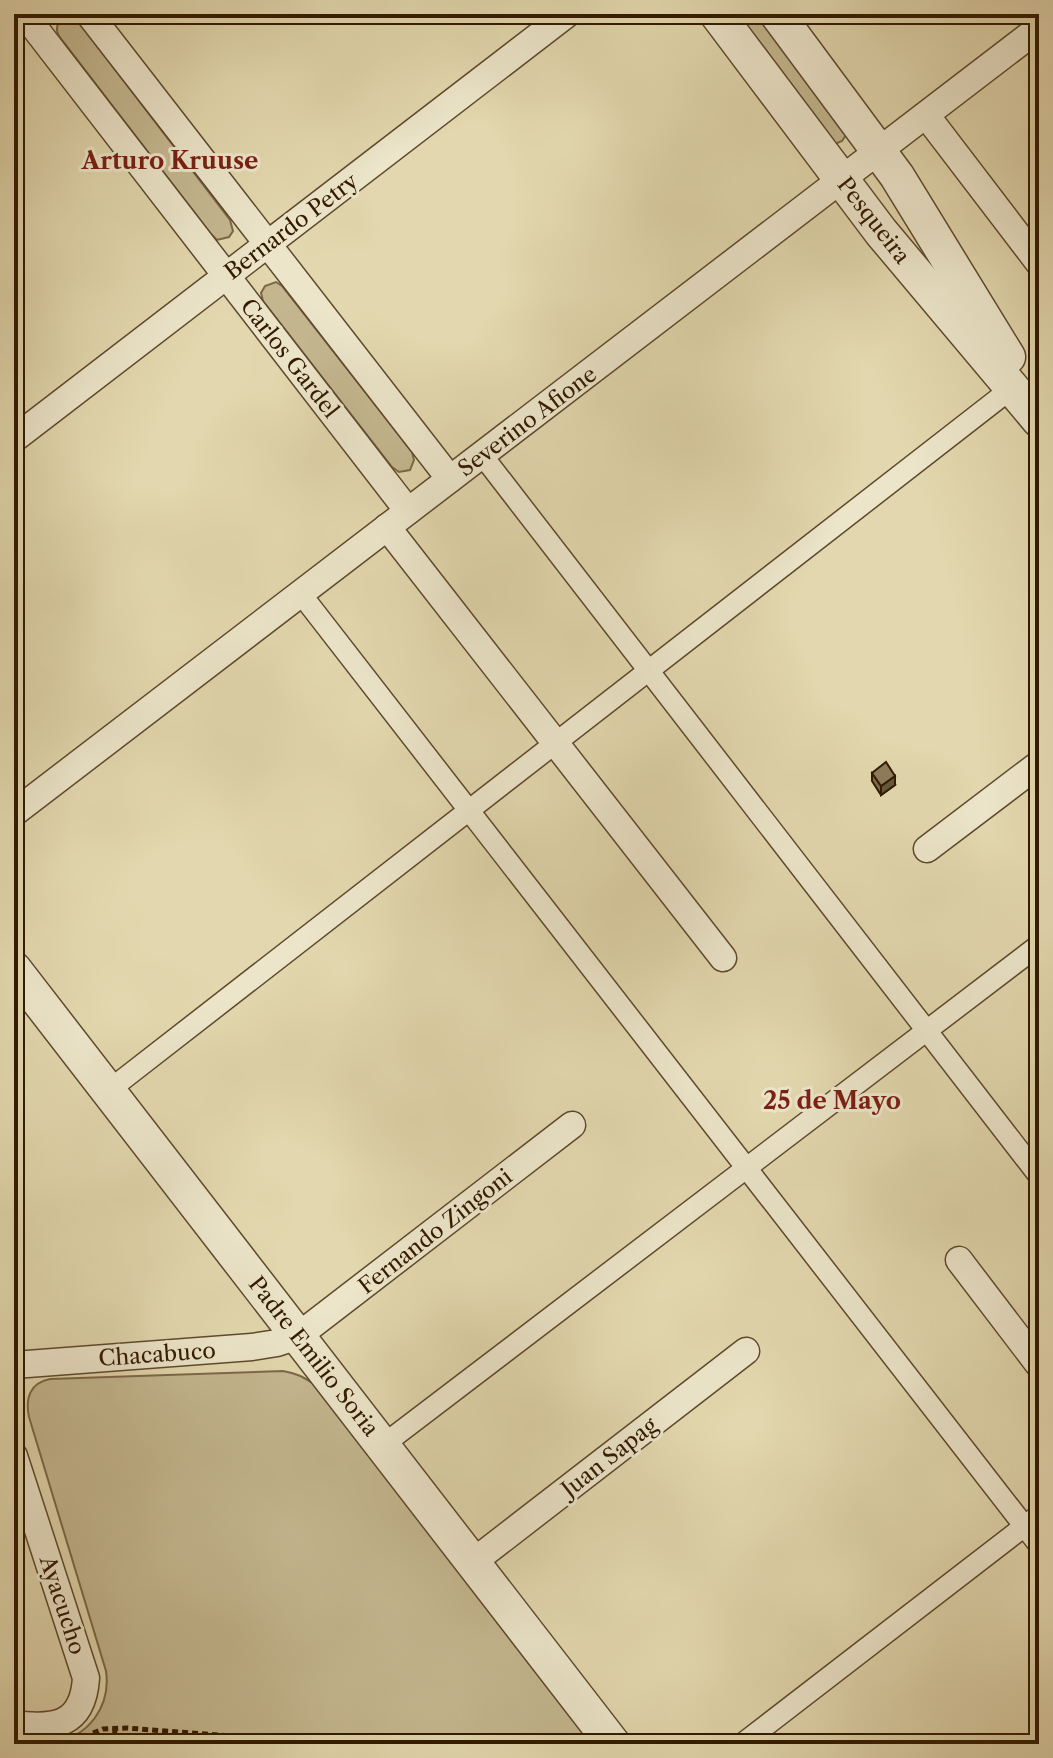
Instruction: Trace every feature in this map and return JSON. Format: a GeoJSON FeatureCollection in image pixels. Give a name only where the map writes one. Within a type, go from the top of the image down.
{"type":"FeatureCollection","features":[{"type":"Feature","properties":{"kind":"street"},"geometry":{"type":"LineString","coordinates":[[14,19],[23,14]]}},
{"type":"Feature","properties":{"kind":"street","name":"Carlos Gardel"},"geometry":{"type":"LineString","coordinates":[[23,14],[226,276],[555,743],[723,958]]}},
{"type":"Feature","properties":{"kind":"street"},"geometry":{"type":"LineString","coordinates":[[89,14],[450,479]]}},
{"type":"Feature","properties":{"kind":"street","name":"Bernardo Petry"},"geometry":{"type":"LineString","coordinates":[[14,439],[567,14]]}},
{"type":"Feature","properties":{"kind":"street","name":"Pesqueira"},"geometry":{"type":"LineString","coordinates":[[717,14],[881,232],[1026,398]]}},
{"type":"Feature","properties":{"kind":"street","name":"Pesqueira"},"geometry":{"type":"LineString","coordinates":[[777,14],[921,213],[1039,420]]}},
{"type":"Feature","properties":{"kind":"street","name":"Severino Afione"},"geometry":{"type":"LineString","coordinates":[[14,813],[1039,28]]}},
{"type":"Feature","properties":{"kind":"street"},"geometry":{"type":"LineString","coordinates":[[926,115],[1039,263]]}},
{"type":"Feature","properties":{"kind":"street"},"geometry":{"type":"LineString","coordinates":[[108,1091],[649,671],[1026,398]]}},
{"type":"Feature","properties":{"kind":"street"},"geometry":{"type":"LineString","coordinates":[[482,455],[1039,1176]]}},
{"type":"Feature","properties":{"kind":"street"},"geometry":{"type":"LineString","coordinates":[[301,594],[746,1168],[1032,1521],[1039,1545]]}},
{"type":"Feature","properties":{"kind":"street"},"geometry":{"type":"LineString","coordinates":[[927,849],[1039,764]]}},
{"type":"Feature","properties":{"kind":"street"},"geometry":{"type":"LineString","coordinates":[[383,1445],[1039,945]]}},
{"type":"Feature","properties":{"kind":"street","name":"Padre Emilio Soria"},"geometry":{"type":"LineString","coordinates":[[14,969],[613,1744]]}},
{"type":"Feature","properties":{"kind":"street","name":"Fernando Zingoni"},"geometry":{"type":"LineString","coordinates":[[298,1336],[572,1125]]}},
{"type":"Feature","properties":{"kind":"street"},"geometry":{"type":"LineString","coordinates":[[959,1260],[1039,1365]]}},
{"type":"Feature","properties":{"kind":"street","name":"Chacabuco"},"geometry":{"type":"LineString","coordinates":[[14,1365],[252,1347],[298,1336]]}},
{"type":"Feature","properties":{"kind":"street","name":"Juan Sapag"},"geometry":{"type":"LineString","coordinates":[[473,1562],[746,1351]]}},
{"type":"Feature","properties":{"kind":"street","name":"Ayacucho"},"geometry":{"type":"LineString","coordinates":[[14,1456],[86,1678],[85,1693],[78,1709],[67,1720],[52,1726],[14,1724]]}},
{"type":"Feature","properties":{"kind":"street"},"geometry":{"type":"LineString","coordinates":[[742,1744],[1032,1521]]}},
{"type":"Feature","properties":{"kind":"path"},"geometry":{"type":"LineString","coordinates":[[82,1739],[103,1729],[115,1728],[334,1744]]}},
{"type":"Feature","properties":{"kind":"path"},"geometry":{"type":"LineString","coordinates":[[114,1744],[115,1728]]}},
{"type":"Feature","properties":{"kind":"shaded area"},"geometry":{"type":"Polygon","coordinates":[[[731,14],[761,14],[846,135],[842,141],[835,144],[731,14]]]}},
{"type":"Feature","properties":{"kind":"shaded area"},"geometry":{"type":"Polygon","coordinates":[[[63,18],[78,21],[230,220],[233,231],[229,237],[217,240],[211,234],[59,36],[57,26],[63,18]]]}},
{"type":"Feature","properties":{"kind":"shaded area"},"geometry":{"type":"Polygon","coordinates":[[[276,282],[412,452],[414,460],[410,470],[399,472],[392,467],[263,301],[261,293],[265,286],[276,282]]]}},
{"type":"Feature","properties":{"kind":"shaded area"},"geometry":{"type":"Polygon","coordinates":[[[283,1371],[315,1385],[591,1744],[14,1744],[14,1737],[52,1741],[77,1734],[87,1727],[101,1708],[107,1684],[106,1671],[29,1417],[30,1392],[50,1379],[283,1371]]]}},
{"type":"Feature","properties":{"kind":"building"},"geometry":{"type":"Polygon","coordinates":[[[886,762],[895,776],[881,786],[872,773],[886,762]]]}},
{"type":"Feature","properties":{"kind":"district","name":"Arturo Kruuse"},"geometry":{"type":"Point","coordinates":[170,161]}},
{"type":"Feature","properties":{"kind":"district","name":"25 de Mayo"},"geometry":{"type":"Point","coordinates":[832,1101]}}]}
